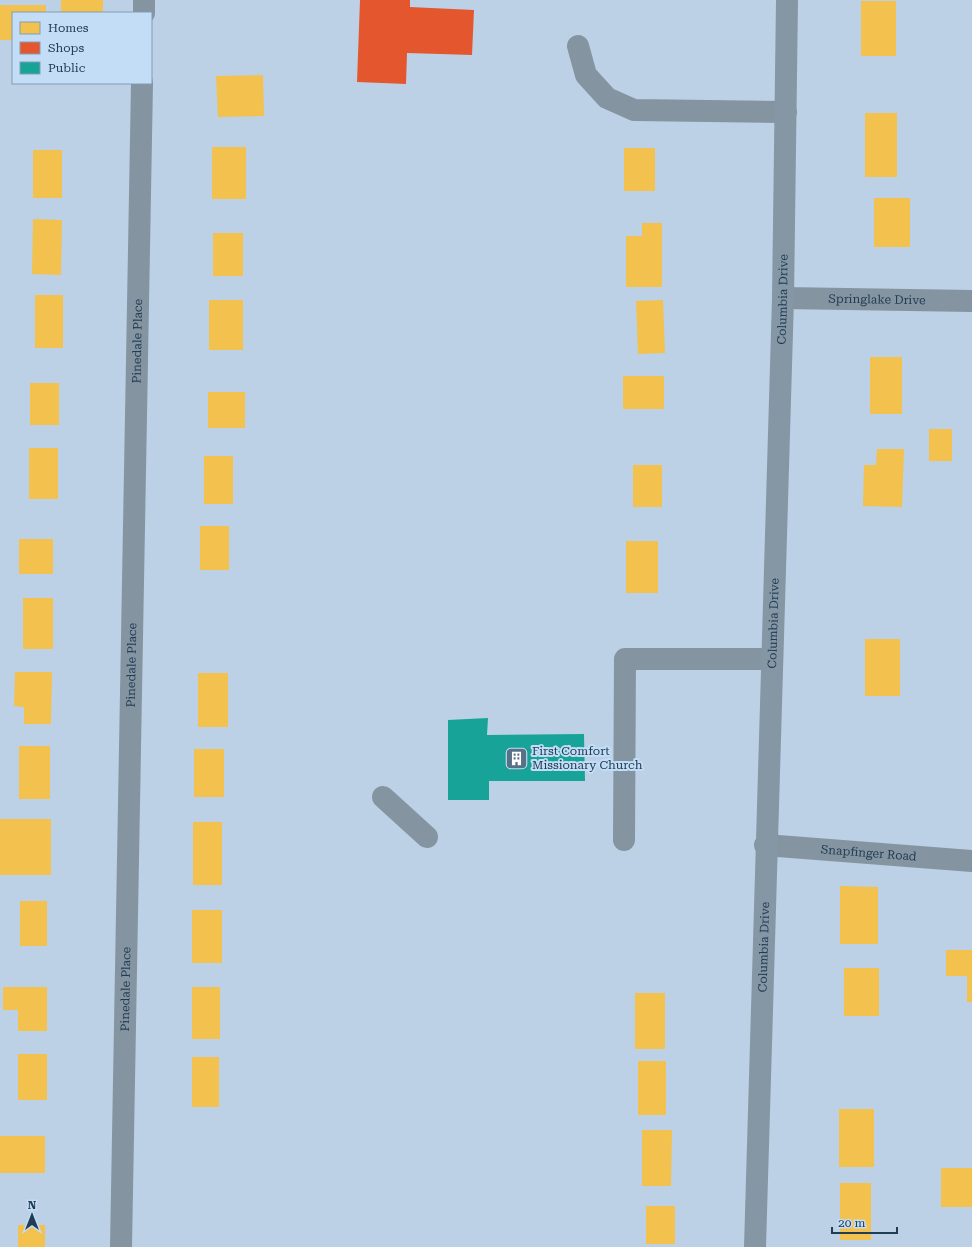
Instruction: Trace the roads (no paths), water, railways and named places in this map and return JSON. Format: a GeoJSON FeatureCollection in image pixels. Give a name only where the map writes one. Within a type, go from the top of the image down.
{"type":"FeatureCollection","features":[{"type":"Feature","properties":{"kind":"main road","name":"Columbia Drive"},"geometry":{"type":"LineString","coordinates":[[754,1247],[765,845],[783,298],[788,0]]}},
{"type":"Feature","properties":{"kind":"street"},"geometry":{"type":"LineString","coordinates":[[144,0],[144,12]]}},
{"type":"Feature","properties":{"kind":"street"},"geometry":{"type":"LineString","coordinates":[[578,46],[586,75],[607,98],[634,110],[786,112]]}},
{"type":"Feature","properties":{"kind":"street","name":"Pinedale Place"},"geometry":{"type":"LineString","coordinates":[[121,1247],[142,84]]}},
{"type":"Feature","properties":{"kind":"street","name":"Springlake Drive"},"geometry":{"type":"LineString","coordinates":[[783,298],[972,301]]}},
{"type":"Feature","properties":{"kind":"street"},"geometry":{"type":"LineString","coordinates":[[624,840],[625,659],[771,659]]}},
{"type":"Feature","properties":{"kind":"street"},"geometry":{"type":"LineString","coordinates":[[383,797],[428,837]]}},
{"type":"Feature","properties":{"kind":"street","name":"Snapfinger Road"},"geometry":{"type":"LineString","coordinates":[[765,845],[972,861]]}},
{"type":"Feature","properties":{"kind":"place","name":"First Comfort Missionary Church"},"geometry":{"type":"Point","coordinates":[516,758]}}]}
